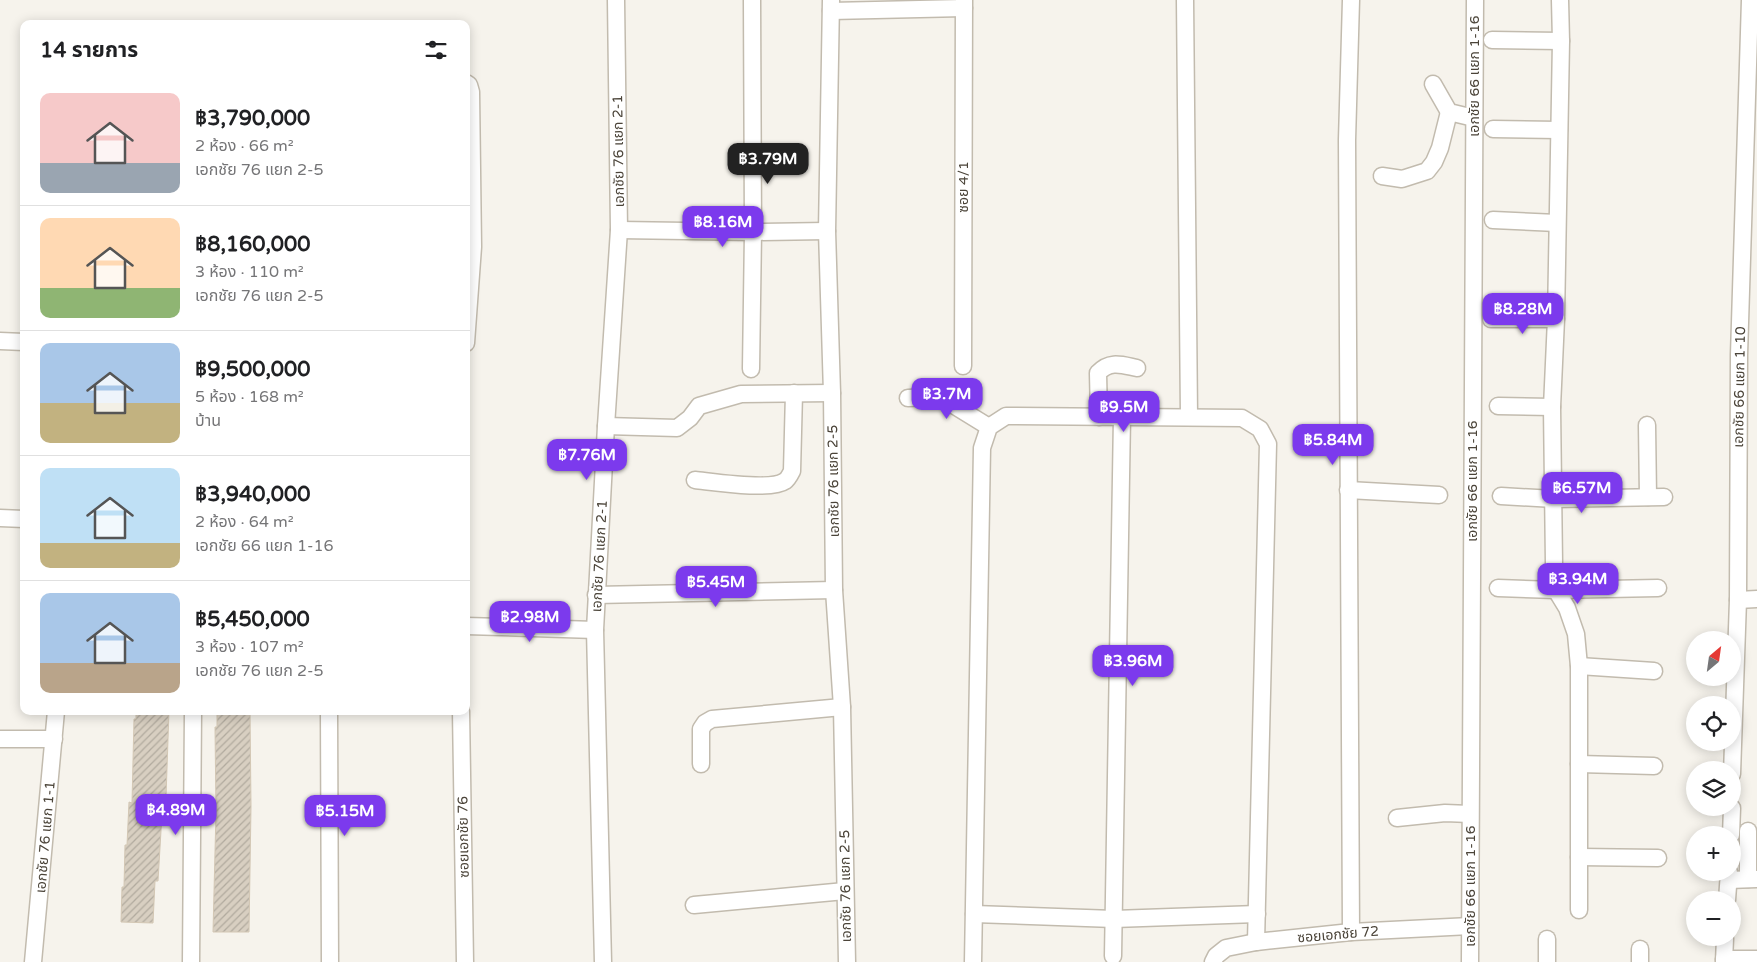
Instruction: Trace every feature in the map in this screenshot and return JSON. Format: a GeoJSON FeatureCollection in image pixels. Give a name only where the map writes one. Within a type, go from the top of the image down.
{"type":"FeatureCollection","features":[{"type":"Feature","properties":{"kind":"street","name":"เอกชัย 76 แยก 2-1"},"geometry":{"type":"LineString","coordinates":[[603,962],[595,630],[619,230],[616,0]]}},
{"type":"Feature","properties":{"kind":"street"},"geometry":{"type":"LineString","coordinates":[[751,369],[753,232],[752,0]]}},
{"type":"Feature","properties":{"kind":"street"},"geometry":{"type":"LineString","coordinates":[[1185,0],[1189,417]]}},
{"type":"Feature","properties":{"kind":"street"},"geometry":{"type":"LineString","coordinates":[[1351,0],[1347,140],[1351,932]]}},
{"type":"Feature","properties":{"kind":"street","name":"เอกชัย 66 แยก 1-16"},"geometry":{"type":"LineString","coordinates":[[1470,962],[1475,0]]}},
{"type":"Feature","properties":{"kind":"street"},"geometry":{"type":"LineString","coordinates":[[1560,0],[1561,42],[1556,320],[1552,406],[1554,564],[1556,590],[1567,608],[1576,634],[1579,666],[1579,910]]}},
{"type":"Feature","properties":{"kind":"street","name":"เอกชัย 66 แยก 1-10"},"geometry":{"type":"LineString","coordinates":[[1732,761],[1738,600],[1739,355],[1750,0]]}},
{"type":"Feature","properties":{"kind":"street","name":"ซอย 4/1"},"geometry":{"type":"LineString","coordinates":[[831,5],[964,4],[962,366]]}},
{"type":"Feature","properties":{"kind":"street","name":"เอกชัย 76 แยก 2-5"},"geometry":{"type":"LineString","coordinates":[[831,5],[827,231],[832,393],[834,590],[842,708],[847,962]]}},
{"type":"Feature","properties":{"kind":"street"},"geometry":{"type":"LineString","coordinates":[[1492,40],[1561,42]]}},
{"type":"Feature","properties":{"kind":"street"},"geometry":{"type":"LineString","coordinates":[[1382,176],[1402,179],[1427,171],[1434,162],[1440,148],[1449,112],[1433,84]]}},
{"type":"Feature","properties":{"kind":"street"},"geometry":{"type":"LineString","coordinates":[[470,89],[473,247],[470,288]]}},
{"type":"Feature","properties":{"kind":"street"},"geometry":{"type":"LineString","coordinates":[[1449,112],[1474,118]]}},
{"type":"Feature","properties":{"kind":"street"},"geometry":{"type":"LineString","coordinates":[[1492,129],[1559,130]]}},
{"type":"Feature","properties":{"kind":"street"},"geometry":{"type":"LineString","coordinates":[[1494,220],[1557,223]]}},
{"type":"Feature","properties":{"kind":"street"},"geometry":{"type":"LineString","coordinates":[[619,230],[827,231]]}},
{"type":"Feature","properties":{"kind":"street"},"geometry":{"type":"LineString","coordinates":[[1491,319],[1556,320]]}},
{"type":"Feature","properties":{"kind":"street"},"geometry":{"type":"LineString","coordinates":[[0,341],[20,342]]}},
{"type":"Feature","properties":{"kind":"street"},"geometry":{"type":"LineString","coordinates":[[1098,417],[1098,373],[1104,367],[1117,364],[1138,368]]}},
{"type":"Feature","properties":{"kind":"street"},"geometry":{"type":"LineString","coordinates":[[606,426],[677,428],[690,418],[699,406],[741,394],[832,393]]}},
{"type":"Feature","properties":{"kind":"street"},"geometry":{"type":"LineString","coordinates":[[695,480],[763,486],[785,481],[792,471],[794,394]]}},
{"type":"Feature","properties":{"kind":"street"},"geometry":{"type":"LineString","coordinates":[[908,398],[931,397],[950,403],[989,427]]}},
{"type":"Feature","properties":{"kind":"street"},"geometry":{"type":"LineString","coordinates":[[1498,406],[1552,406]]}},
{"type":"Feature","properties":{"kind":"street"},"geometry":{"type":"LineString","coordinates":[[973,962],[982,448],[989,427],[1006,416],[1242,418],[1260,429],[1268,444],[1256,942]]}},
{"type":"Feature","properties":{"kind":"street"},"geometry":{"type":"LineString","coordinates":[[1113,956],[1122,417]]}},
{"type":"Feature","properties":{"kind":"street"},"geometry":{"type":"LineString","coordinates":[[1647,425],[1648,497]]}},
{"type":"Feature","properties":{"kind":"street"},"geometry":{"type":"LineString","coordinates":[[1348,490],[1439,495]]}},
{"type":"Feature","properties":{"kind":"street"},"geometry":{"type":"LineString","coordinates":[[1500,496],[1554,499],[1664,497]]}},
{"type":"Feature","properties":{"kind":"street"},"geometry":{"type":"LineString","coordinates":[[0,518],[20,519]]}},
{"type":"Feature","properties":{"kind":"street"},"geometry":{"type":"LineString","coordinates":[[1498,588],[1556,590],[1658,588]]}},
{"type":"Feature","properties":{"kind":"street"},"geometry":{"type":"LineString","coordinates":[[596,595],[834,590]]}},
{"type":"Feature","properties":{"kind":"street"},"geometry":{"type":"LineString","coordinates":[[1738,600],[1757,599]]}},
{"type":"Feature","properties":{"kind":"street"},"geometry":{"type":"LineString","coordinates":[[470,626],[595,630]]}},
{"type":"Feature","properties":{"kind":"street"},"geometry":{"type":"LineString","coordinates":[[1579,666],[1654,671]]}},
{"type":"Feature","properties":{"kind":"street"},"geometry":{"type":"LineString","coordinates":[[700,764],[701,729],[705,723],[712,719],[842,708]]}},
{"type":"Feature","properties":{"kind":"street","name":"เอกชัย 76 แยก 1-1"},"geometry":{"type":"LineString","coordinates":[[33,962],[56,715]]}},
{"type":"Feature","properties":{"kind":"street"},"geometry":{"type":"LineString","coordinates":[[191,962],[194,715]]}},
{"type":"Feature","properties":{"kind":"street"},"geometry":{"type":"LineString","coordinates":[[328,715],[330,962]]}},
{"type":"Feature","properties":{"kind":"street","name":"ซอยเอกชัย 76"},"geometry":{"type":"LineString","coordinates":[[461,715],[466,962]]}},
{"type":"Feature","properties":{"kind":"street"},"geometry":{"type":"LineString","coordinates":[[0,740],[54,739]]}},
{"type":"Feature","properties":{"kind":"street"},"geometry":{"type":"LineString","coordinates":[[1579,764],[1654,766]]}},
{"type":"Feature","properties":{"kind":"street"},"geometry":{"type":"LineString","coordinates":[[1397,818],[1445,813],[1470,814]]}},
{"type":"Feature","properties":{"kind":"street"},"geometry":{"type":"LineString","coordinates":[[1748,831],[1752,879]]}},
{"type":"Feature","properties":{"kind":"street"},"geometry":{"type":"LineString","coordinates":[[1579,857],[1658,858]]}},
{"type":"Feature","properties":{"kind":"street"},"geometry":{"type":"LineString","coordinates":[[694,905],[845,891]]}},
{"type":"Feature","properties":{"kind":"street"},"geometry":{"type":"LineString","coordinates":[[974,914],[1114,919],[1257,914]]}},
{"type":"Feature","properties":{"kind":"street","name":"ซอยเอกชัย 72"},"geometry":{"type":"LineString","coordinates":[[1213,962],[1216,956],[1226,948],[1256,942],[1351,932],[1470,926]]}},
{"type":"Feature","properties":{"kind":"street"},"geometry":{"type":"LineString","coordinates":[[1547,938],[1547,962]]}},
{"type":"Feature","properties":{"kind":"street"},"geometry":{"type":"LineString","coordinates":[[1725,946],[1724,961],[1757,959]]}},
{"type":"Feature","properties":{"kind":"building"},"geometry":{"type":"Polygon","coordinates":[[[136,715],[169,715],[166,797],[163,797],[158,881],[155,881],[153,923],[121,922],[129,802],[132,803],[134,719],[136,719],[136,715]]]}},
{"type":"Feature","properties":{"kind":"building"},"geometry":{"type":"Polygon","coordinates":[[[217,715],[250,715],[249,932],[213,932],[216,812],[215,727],[217,727],[217,715]]]}}]}
